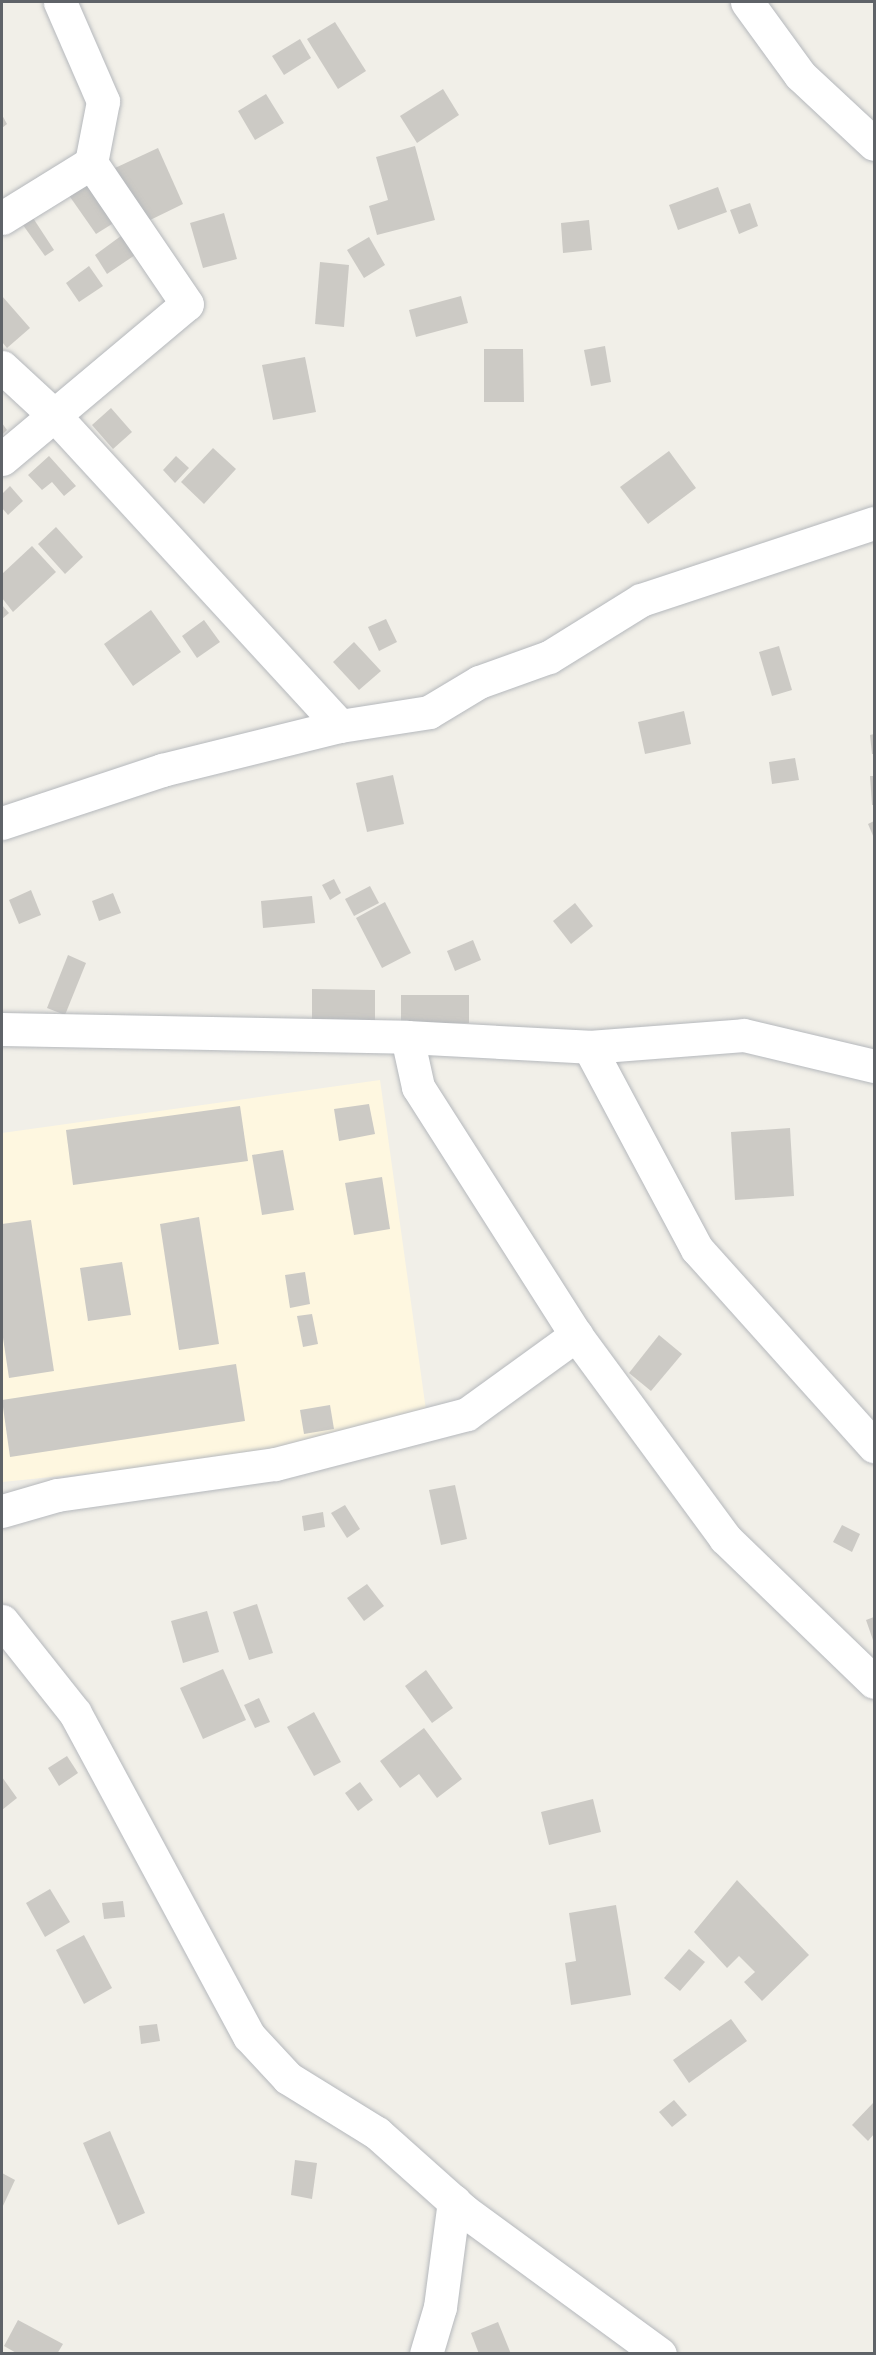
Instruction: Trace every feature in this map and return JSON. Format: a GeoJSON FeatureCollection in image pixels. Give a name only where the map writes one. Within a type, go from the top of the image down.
{"type":"FeatureCollection","features":[{"type":"Feature","properties":{"kind":"street"},"geometry":{"type":"LineString","coordinates":[[2,459],[187,304],[91,163],[103,101],[60,2]]}},
{"type":"Feature","properties":{"kind":"street"},"geometry":{"type":"LineString","coordinates":[[747,2],[800,75],[874,144]]}},
{"type":"Feature","properties":{"kind":"street"},"geometry":{"type":"LineString","coordinates":[[2,218],[91,163]]}},
{"type":"Feature","properties":{"kind":"street"},"geometry":{"type":"LineString","coordinates":[[2,367],[55,416],[340,726]]}},
{"type":"Feature","properties":{"kind":"street"},"geometry":{"type":"LineString","coordinates":[[2,823],[162,770],[340,726],[429,712],[479,682],[549,657],[641,600],[874,523]]}},
{"type":"Feature","properties":{"kind":"street"},"geometry":{"type":"LineString","coordinates":[[2,1029],[407,1037],[589,1047],[744,1035],[874,1066]]}},
{"type":"Feature","properties":{"kind":"street"},"geometry":{"type":"LineString","coordinates":[[407,1037],[418,1087],[576,1335],[725,1538],[874,1682]]}},
{"type":"Feature","properties":{"kind":"street"},"geometry":{"type":"LineString","coordinates":[[589,1047],[697,1249],[874,1446]]}},
{"type":"Feature","properties":{"kind":"street"},"geometry":{"type":"LineString","coordinates":[[2,1511],[57,1495],[274,1464],[467,1414],[576,1335]]}},
{"type":"Feature","properties":{"kind":"street"},"geometry":{"type":"LineString","coordinates":[[2,1621],[75,1713],[249,2036],[288,2078],[378,2133],[454,2201],[660,2354]]}},
{"type":"Feature","properties":{"kind":"street"},"geometry":{"type":"LineString","coordinates":[[426,2354],[440,2307],[454,2201]]}},
{"type":"Feature","properties":{"kind":"shaded area"},"geometry":{"type":"Polygon","coordinates":[[[380,1080],[430,1439],[2,1482],[2,1133],[380,1080]]]}},
{"type":"Feature","properties":{"kind":"building"},"geometry":{"type":"Polygon","coordinates":[[[335,22],[366,71],[338,89],[307,39],[335,22]]]}},
{"type":"Feature","properties":{"kind":"building"},"geometry":{"type":"Polygon","coordinates":[[[300,39],[311,58],[284,75],[272,56],[300,39]]]}},
{"type":"Feature","properties":{"kind":"building"},"geometry":{"type":"Polygon","coordinates":[[[443,89],[459,115],[417,143],[400,116],[443,89]]]}},
{"type":"Feature","properties":{"kind":"building"},"geometry":{"type":"Polygon","coordinates":[[[266,94],[284,123],[255,140],[238,111],[266,94]]]}},
{"type":"Feature","properties":{"kind":"building"},"geometry":{"type":"Polygon","coordinates":[[[2,115],[7,124],[2,128],[2,115]]]}},
{"type":"Feature","properties":{"kind":"building"},"geometry":{"type":"Polygon","coordinates":[[[415,146],[435,220],[377,235],[369,206],[388,200],[376,157],[415,146]]]}},
{"type":"Feature","properties":{"kind":"building"},"geometry":{"type":"Polygon","coordinates":[[[158,148],[183,204],[142,224],[115,168],[158,148]]]}},
{"type":"Feature","properties":{"kind":"building"},"geometry":{"type":"Polygon","coordinates":[[[92,177],[120,219],[96,234],[68,194],[92,177]]]}},
{"type":"Feature","properties":{"kind":"building"},"geometry":{"type":"Polygon","coordinates":[[[718,187],[727,212],[678,230],[669,205],[718,187]]]}},
{"type":"Feature","properties":{"kind":"building"},"geometry":{"type":"Polygon","coordinates":[[[750,203],[758,226],[739,234],[730,210],[750,203]]]}},
{"type":"Feature","properties":{"kind":"building"},"geometry":{"type":"Polygon","coordinates":[[[224,213],[237,259],[203,268],[190,223],[224,213]]]}},
{"type":"Feature","properties":{"kind":"building"},"geometry":{"type":"Polygon","coordinates":[[[33,218],[54,250],[45,256],[23,225],[33,218]]]}},
{"type":"Feature","properties":{"kind":"building"},"geometry":{"type":"Polygon","coordinates":[[[589,220],[592,250],[563,253],[561,223],[589,220]]]}},
{"type":"Feature","properties":{"kind":"building"},"geometry":{"type":"Polygon","coordinates":[[[125,233],[138,253],[107,274],[95,255],[125,233]]]}},
{"type":"Feature","properties":{"kind":"building"},"geometry":{"type":"Polygon","coordinates":[[[369,237],[385,265],[364,278],[347,250],[369,237]]]}},
{"type":"Feature","properties":{"kind":"building"},"geometry":{"type":"Polygon","coordinates":[[[320,262],[349,265],[344,327],[315,324],[320,262]]]}},
{"type":"Feature","properties":{"kind":"building"},"geometry":{"type":"Polygon","coordinates":[[[89,266],[103,286],[79,302],[66,283],[89,266]]]}},
{"type":"Feature","properties":{"kind":"building"},"geometry":{"type":"Polygon","coordinates":[[[2,296],[30,328],[7,348],[2,342],[2,296]]]}},
{"type":"Feature","properties":{"kind":"building"},"geometry":{"type":"Polygon","coordinates":[[[461,296],[468,323],[416,337],[409,310],[461,296]]]}},
{"type":"Feature","properties":{"kind":"building"},"geometry":{"type":"Polygon","coordinates":[[[605,346],[611,382],[591,386],[584,350],[605,346]]]}},
{"type":"Feature","properties":{"kind":"building"},"geometry":{"type":"Polygon","coordinates":[[[484,349],[523,349],[524,402],[484,402],[484,349]]]}},
{"type":"Feature","properties":{"kind":"building"},"geometry":{"type":"Polygon","coordinates":[[[305,357],[316,412],[273,420],[262,365],[305,357]]]}},
{"type":"Feature","properties":{"kind":"building"},"geometry":{"type":"Polygon","coordinates":[[[111,408],[132,432],[113,449],[92,425],[111,408]]]}},
{"type":"Feature","properties":{"kind":"building"},"geometry":{"type":"Polygon","coordinates":[[[2,423],[7,430],[2,435],[2,423]]]}},
{"type":"Feature","properties":{"kind":"building"},"geometry":{"type":"Polygon","coordinates":[[[213,448],[236,469],[204,504],[181,482],[213,448]]]}},
{"type":"Feature","properties":{"kind":"building"},"geometry":{"type":"Polygon","coordinates":[[[669,451],[696,488],[648,524],[620,487],[669,451]]]}},
{"type":"Feature","properties":{"kind":"building"},"geometry":{"type":"Polygon","coordinates":[[[49,456],[76,486],[64,496],[52,482],[42,490],[28,475],[49,456]]]}},
{"type":"Feature","properties":{"kind":"building"},"geometry":{"type":"Polygon","coordinates":[[[176,456],[189,468],[175,483],[163,470],[176,456]]]}},
{"type":"Feature","properties":{"kind":"building"},"geometry":{"type":"Polygon","coordinates":[[[10,486],[23,501],[8,515],[2,508],[2,494],[10,486]]]}},
{"type":"Feature","properties":{"kind":"building"},"geometry":{"type":"Polygon","coordinates":[[[56,527],[83,557],[65,574],[38,544],[56,527]]]}},
{"type":"Feature","properties":{"kind":"building"},"geometry":{"type":"Polygon","coordinates":[[[32,546],[56,572],[13,612],[2,598],[2,574],[32,546]]]}},
{"type":"Feature","properties":{"kind":"building"},"geometry":{"type":"Polygon","coordinates":[[[2,605],[9,613],[2,619],[2,605]]]}},
{"type":"Feature","properties":{"kind":"building"},"geometry":{"type":"Polygon","coordinates":[[[151,610],[181,652],[133,686],[104,644],[151,610]]]}},
{"type":"Feature","properties":{"kind":"building"},"geometry":{"type":"Polygon","coordinates":[[[386,619],[397,642],[379,651],[368,627],[386,619]]]}},
{"type":"Feature","properties":{"kind":"building"},"geometry":{"type":"Polygon","coordinates":[[[204,620],[220,642],[197,658],[182,636],[204,620]]]}},
{"type":"Feature","properties":{"kind":"building"},"geometry":{"type":"Polygon","coordinates":[[[354,642],[381,671],[359,690],[333,662],[354,642]]]}},
{"type":"Feature","properties":{"kind":"building"},"geometry":{"type":"Polygon","coordinates":[[[779,646],[792,690],[772,696],[759,652],[779,646]]]}},
{"type":"Feature","properties":{"kind":"building"},"geometry":{"type":"Polygon","coordinates":[[[684,711],[691,744],[645,754],[638,722],[684,711]]]}},
{"type":"Feature","properties":{"kind":"building"},"geometry":{"type":"Polygon","coordinates":[[[874,734],[874,754],[872,754],[870,735],[874,734]]]}},
{"type":"Feature","properties":{"kind":"building"},"geometry":{"type":"Polygon","coordinates":[[[795,758],[799,780],[772,784],[769,762],[795,758]]]}},
{"type":"Feature","properties":{"kind":"building"},"geometry":{"type":"Polygon","coordinates":[[[393,775],[404,824],[367,832],[356,783],[393,775]]]}},
{"type":"Feature","properties":{"kind":"building"},"geometry":{"type":"Polygon","coordinates":[[[870,776],[874,776],[874,805],[872,805],[870,776]]]}},
{"type":"Feature","properties":{"kind":"building"},"geometry":{"type":"Polygon","coordinates":[[[874,821],[874,838],[868,824],[874,821]]]}},
{"type":"Feature","properties":{"kind":"building"},"geometry":{"type":"Polygon","coordinates":[[[334,879],[341,893],[330,900],[322,885],[334,879]]]}},
{"type":"Feature","properties":{"kind":"building"},"geometry":{"type":"Polygon","coordinates":[[[370,886],[379,903],[354,916],[345,899],[370,886]]]}},
{"type":"Feature","properties":{"kind":"building"},"geometry":{"type":"Polygon","coordinates":[[[31,890],[41,915],[19,924],[9,900],[31,890]]]}},
{"type":"Feature","properties":{"kind":"building"},"geometry":{"type":"Polygon","coordinates":[[[113,893],[121,913],[99,921],[92,901],[113,893]]]}},
{"type":"Feature","properties":{"kind":"building"},"geometry":{"type":"Polygon","coordinates":[[[312,896],[315,923],[263,928],[261,901],[312,896]]]}},
{"type":"Feature","properties":{"kind":"building"},"geometry":{"type":"Polygon","coordinates":[[[385,902],[411,953],[382,968],[356,918],[385,902]]]}},
{"type":"Feature","properties":{"kind":"building"},"geometry":{"type":"Polygon","coordinates":[[[575,903],[593,926],[571,944],[553,921],[575,903]]]}},
{"type":"Feature","properties":{"kind":"building"},"geometry":{"type":"Polygon","coordinates":[[[473,940],[481,960],[455,971],[447,951],[473,940]]]}},
{"type":"Feature","properties":{"kind":"building"},"geometry":{"type":"Polygon","coordinates":[[[68,955],[86,963],[65,1015],[47,1008],[68,955]]]}},
{"type":"Feature","properties":{"kind":"building"},"geometry":{"type":"Polygon","coordinates":[[[312,989],[375,990],[375,1023],[312,1022],[312,989]]]}},
{"type":"Feature","properties":{"kind":"building"},"geometry":{"type":"Polygon","coordinates":[[[401,995],[469,995],[469,1023],[401,1023],[401,995]]]}},
{"type":"Feature","properties":{"kind":"building"},"geometry":{"type":"Polygon","coordinates":[[[369,1104],[375,1134],[339,1141],[334,1109],[369,1104]]]}},
{"type":"Feature","properties":{"kind":"building"},"geometry":{"type":"Polygon","coordinates":[[[240,1106],[248,1161],[73,1185],[66,1130],[240,1106]]]}},
{"type":"Feature","properties":{"kind":"building"},"geometry":{"type":"Polygon","coordinates":[[[790,1128],[794,1196],[735,1200],[731,1132],[790,1128]]]}},
{"type":"Feature","properties":{"kind":"building"},"geometry":{"type":"Polygon","coordinates":[[[283,1150],[294,1210],[262,1215],[252,1155],[283,1150]]]}},
{"type":"Feature","properties":{"kind":"building"},"geometry":{"type":"Polygon","coordinates":[[[382,1177],[390,1229],[354,1235],[345,1183],[382,1177]]]}},
{"type":"Feature","properties":{"kind":"building"},"geometry":{"type":"Polygon","coordinates":[[[199,1217],[219,1344],[179,1350],[160,1224],[199,1217]]]}},
{"type":"Feature","properties":{"kind":"building"},"geometry":{"type":"Polygon","coordinates":[[[31,1220],[54,1371],[9,1378],[2,1331],[2,1224],[31,1220]]]}},
{"type":"Feature","properties":{"kind":"building"},"geometry":{"type":"Polygon","coordinates":[[[122,1262],[131,1315],[88,1321],[80,1268],[122,1262]]]}},
{"type":"Feature","properties":{"kind":"building"},"geometry":{"type":"Polygon","coordinates":[[[305,1272],[310,1304],[290,1308],[285,1275],[305,1272]]]}},
{"type":"Feature","properties":{"kind":"building"},"geometry":{"type":"Polygon","coordinates":[[[312,1314],[318,1344],[303,1347],[297,1316],[312,1314]]]}},
{"type":"Feature","properties":{"kind":"building"},"geometry":{"type":"Polygon","coordinates":[[[659,1335],[682,1354],[651,1391],[629,1373],[659,1335]]]}},
{"type":"Feature","properties":{"kind":"building"},"geometry":{"type":"Polygon","coordinates":[[[236,1364],[245,1421],[10,1457],[2,1400],[236,1364]]]}},
{"type":"Feature","properties":{"kind":"building"},"geometry":{"type":"Polygon","coordinates":[[[330,1405],[334,1429],[304,1434],[300,1410],[330,1405]]]}},
{"type":"Feature","properties":{"kind":"building"},"geometry":{"type":"Polygon","coordinates":[[[455,1485],[467,1539],[441,1545],[429,1490],[455,1485]]]}},
{"type":"Feature","properties":{"kind":"building"},"geometry":{"type":"Polygon","coordinates":[[[345,1505],[360,1529],[347,1538],[331,1513],[345,1505]]]}},
{"type":"Feature","properties":{"kind":"building"},"geometry":{"type":"Polygon","coordinates":[[[323,1512],[325,1527],[304,1531],[302,1516],[323,1512]]]}},
{"type":"Feature","properties":{"kind":"building"},"geometry":{"type":"Polygon","coordinates":[[[842,1525],[860,1534],[852,1552],[833,1542],[842,1525]]]}},
{"type":"Feature","properties":{"kind":"building"},"geometry":{"type":"Polygon","coordinates":[[[367,1584],[384,1606],[364,1621],[347,1598],[367,1584]]]}},
{"type":"Feature","properties":{"kind":"building"},"geometry":{"type":"Polygon","coordinates":[[[257,1604],[273,1653],[249,1660],[233,1612],[257,1604]]]}},
{"type":"Feature","properties":{"kind":"building"},"geometry":{"type":"Polygon","coordinates":[[[207,1611],[219,1652],[183,1663],[171,1621],[207,1611]]]}},
{"type":"Feature","properties":{"kind":"building"},"geometry":{"type":"Polygon","coordinates":[[[874,1617],[874,1643],[866,1620],[874,1617]]]}},
{"type":"Feature","properties":{"kind":"building"},"geometry":{"type":"Polygon","coordinates":[[[223,1669],[246,1720],[203,1739],[180,1688],[223,1669]]]}},
{"type":"Feature","properties":{"kind":"building"},"geometry":{"type":"Polygon","coordinates":[[[426,1670],[453,1708],[432,1723],[405,1686],[426,1670]]]}},
{"type":"Feature","properties":{"kind":"building"},"geometry":{"type":"Polygon","coordinates":[[[259,1698],[270,1722],[255,1728],[244,1705],[259,1698]]]}},
{"type":"Feature","properties":{"kind":"building"},"geometry":{"type":"Polygon","coordinates":[[[314,1712],[341,1762],[314,1776],[287,1727],[314,1712]]]}},
{"type":"Feature","properties":{"kind":"building"},"geometry":{"type":"Polygon","coordinates":[[[424,1728],[462,1779],[437,1798],[419,1774],[400,1788],[380,1761],[424,1728]]]}},
{"type":"Feature","properties":{"kind":"building"},"geometry":{"type":"Polygon","coordinates":[[[67,1756],[78,1773],[59,1786],[48,1768],[67,1756]]]}},
{"type":"Feature","properties":{"kind":"building"},"geometry":{"type":"Polygon","coordinates":[[[2,1777],[17,1798],[2,1810],[2,1777]]]}},
{"type":"Feature","properties":{"kind":"building"},"geometry":{"type":"Polygon","coordinates":[[[360,1782],[373,1800],[358,1811],[345,1793],[360,1782]]]}},
{"type":"Feature","properties":{"kind":"building"},"geometry":{"type":"Polygon","coordinates":[[[593,1799],[601,1832],[549,1845],[541,1812],[593,1799]]]}},
{"type":"Feature","properties":{"kind":"building"},"geometry":{"type":"Polygon","coordinates":[[[737,1880],[809,1955],[762,2001],[744,1982],[755,1972],[739,1956],[727,1968],[694,1932],[737,1880]]]}},
{"type":"Feature","properties":{"kind":"building"},"geometry":{"type":"Polygon","coordinates":[[[50,1889],[70,1922],[45,1937],[26,1903],[50,1889]]]}},
{"type":"Feature","properties":{"kind":"building"},"geometry":{"type":"Polygon","coordinates":[[[123,1901],[125,1917],[104,1919],[102,1903],[123,1901]]]}},
{"type":"Feature","properties":{"kind":"building"},"geometry":{"type":"Polygon","coordinates":[[[616,1905],[631,1995],[571,2005],[565,1963],[576,1961],[569,1913],[616,1905]]]}},
{"type":"Feature","properties":{"kind":"building"},"geometry":{"type":"Polygon","coordinates":[[[84,1935],[112,1988],[84,2004],[56,1950],[84,1935]]]}},
{"type":"Feature","properties":{"kind":"building"},"geometry":{"type":"Polygon","coordinates":[[[689,1949],[705,1962],[680,1991],[664,1978],[689,1949]]]}},
{"type":"Feature","properties":{"kind":"building"},"geometry":{"type":"Polygon","coordinates":[[[731,2019],[747,2041],[689,2083],[673,2060],[731,2019]]]}},
{"type":"Feature","properties":{"kind":"building"},"geometry":{"type":"Polygon","coordinates":[[[157,2024],[160,2041],[141,2044],[139,2026],[157,2024]]]}},
{"type":"Feature","properties":{"kind":"building"},"geometry":{"type":"Polygon","coordinates":[[[674,2100],[687,2115],[672,2127],[659,2112],[674,2100]]]}},
{"type":"Feature","properties":{"kind":"building"},"geometry":{"type":"Polygon","coordinates":[[[874,2102],[874,2134],[868,2141],[852,2125],[874,2102]]]}},
{"type":"Feature","properties":{"kind":"building"},"geometry":{"type":"Polygon","coordinates":[[[110,2131],[145,2213],[118,2225],[83,2143],[110,2131]]]}},
{"type":"Feature","properties":{"kind":"building"},"geometry":{"type":"Polygon","coordinates":[[[295,2160],[317,2163],[312,2199],[291,2195],[295,2160]]]}},
{"type":"Feature","properties":{"kind":"building"},"geometry":{"type":"Polygon","coordinates":[[[2,2173],[15,2180],[2,2208],[2,2173]]]}},
{"type":"Feature","properties":{"kind":"building"},"geometry":{"type":"Polygon","coordinates":[[[18,2320],[63,2344],[57,2354],[18,2354],[4,2346],[18,2320]]]}},
{"type":"Feature","properties":{"kind":"building"},"geometry":{"type":"Polygon","coordinates":[[[498,2322],[511,2354],[479,2354],[471,2333],[498,2322]]]}}]}
